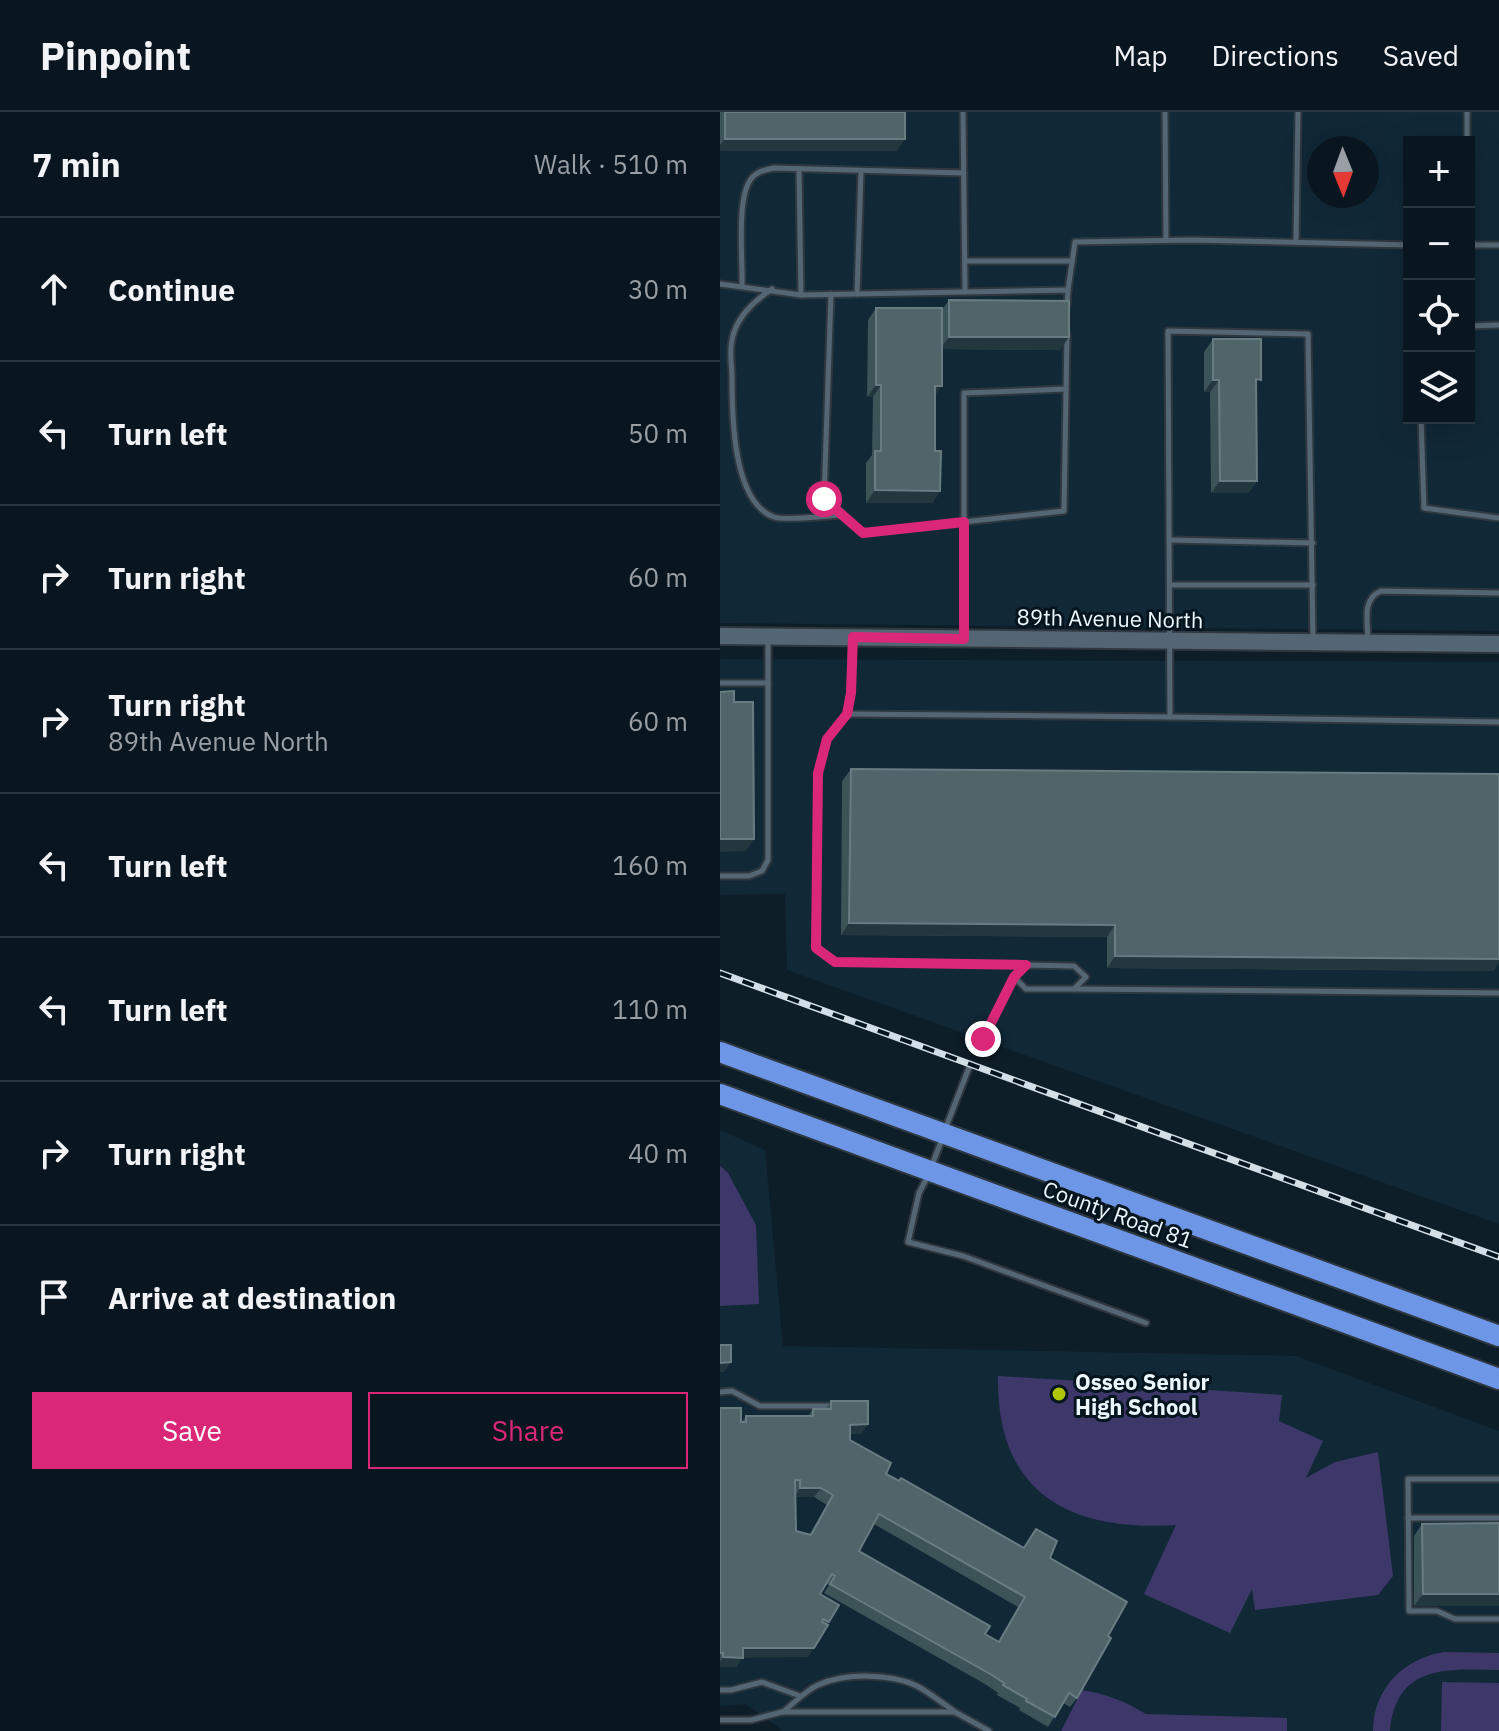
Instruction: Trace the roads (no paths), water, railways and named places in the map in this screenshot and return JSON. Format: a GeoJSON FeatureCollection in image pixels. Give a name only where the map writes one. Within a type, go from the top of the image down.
{"type":"FeatureCollection","features":[{"type":"Feature","properties":{"kind":"highway","name":"County Road 81"},"geometry":{"type":"LineString","coordinates":[[720,1052],[1499,1336]]}},
{"type":"Feature","properties":{"kind":"highway","name":"County Road 81"},"geometry":{"type":"LineString","coordinates":[[720,1094],[1499,1379]]}},
{"type":"Feature","properties":{"kind":"street","name":"89th Avenue North"},"geometry":{"type":"LineString","coordinates":[[720,636],[1499,644]]}},
{"type":"Feature","properties":{"kind":"lane"},"geometry":{"type":"LineString","coordinates":[[963,112],[965,292]]}},
{"type":"Feature","properties":{"kind":"lane"},"geometry":{"type":"LineString","coordinates":[[1165,112],[1166,240]]}},
{"type":"Feature","properties":{"kind":"lane"},"geometry":{"type":"LineString","coordinates":[[1296,242],[1298,112]]}},
{"type":"Feature","properties":{"kind":"lane"},"geometry":{"type":"LineString","coordinates":[[1467,112],[1467,136]]}},
{"type":"Feature","properties":{"kind":"lane"},"geometry":{"type":"LineString","coordinates":[[742,286],[743,197],[749,181],[758,172],[774,168],[964,173]]}},
{"type":"Feature","properties":{"kind":"lane"},"geometry":{"type":"LineString","coordinates":[[799,169],[801,295]]}},
{"type":"Feature","properties":{"kind":"lane"},"geometry":{"type":"LineString","coordinates":[[857,294],[861,170]]}},
{"type":"Feature","properties":{"kind":"lane"},"geometry":{"type":"LineString","coordinates":[[1067,318],[1075,242],[1166,240],[1403,245]]}},
{"type":"Feature","properties":{"kind":"lane"},"geometry":{"type":"LineString","coordinates":[[1475,245],[1499,245]]}},
{"type":"Feature","properties":{"kind":"lane"},"geometry":{"type":"LineString","coordinates":[[965,261],[1072,261]]}},
{"type":"Feature","properties":{"kind":"lane"},"geometry":{"type":"LineString","coordinates":[[720,284],[801,295],[1068,290]]}},
{"type":"Feature","properties":{"kind":"lane"},"geometry":{"type":"LineString","coordinates":[[772,289],[756,300],[741,318],[731,341],[732,424],[737,456],[757,506],[775,518],[842,515]]}},
{"type":"Feature","properties":{"kind":"lane"},"geometry":{"type":"LineString","coordinates":[[831,294],[824,499],[863,533],[1064,511],[1067,333]]}},
{"type":"Feature","properties":{"kind":"lane"},"geometry":{"type":"LineString","coordinates":[[1475,326],[1499,325]]}},
{"type":"Feature","properties":{"kind":"lane"},"geometry":{"type":"LineString","coordinates":[[1170,717],[1168,331],[1308,334],[1313,642]]}},
{"type":"Feature","properties":{"kind":"lane"},"geometry":{"type":"LineString","coordinates":[[964,639],[964,393],[1066,389]]}},
{"type":"Feature","properties":{"kind":"lane"},"geometry":{"type":"LineString","coordinates":[[1421,424],[1424,508],[1499,518]]}},
{"type":"Feature","properties":{"kind":"lane"},"geometry":{"type":"LineString","coordinates":[[1169,540],[1313,543]]}},
{"type":"Feature","properties":{"kind":"lane"},"geometry":{"type":"LineString","coordinates":[[1170,585],[1313,585]]}},
{"type":"Feature","properties":{"kind":"lane"},"geometry":{"type":"LineString","coordinates":[[1368,642],[1367,609],[1370,599],[1381,591],[1499,593]]}},
{"type":"Feature","properties":{"kind":"lane"},"geometry":{"type":"LineString","coordinates":[[720,876],[749,876],[762,871],[768,860],[768,637]]}},
{"type":"Feature","properties":{"kind":"lane"},"geometry":{"type":"LineString","coordinates":[[853,637],[847,714],[827,739],[818,773],[816,948],[835,962],[1074,966],[1086,977],[1074,989]]}},
{"type":"Feature","properties":{"kind":"lane"},"geometry":{"type":"LineString","coordinates":[[720,683],[768,683]]}},
{"type":"Feature","properties":{"kind":"lane"},"geometry":{"type":"LineString","coordinates":[[847,714],[1499,722]]}},
{"type":"Feature","properties":{"kind":"lane"},"geometry":{"type":"LineString","coordinates":[[983,1039],[1014,977],[1026,965]]}},
{"type":"Feature","properties":{"kind":"lane"},"geometry":{"type":"LineString","coordinates":[[1014,977],[1026,989],[1499,993]]}},
{"type":"Feature","properties":{"kind":"lane"},"geometry":{"type":"LineString","coordinates":[[970,1065],[919,1193],[908,1242],[963,1256],[1146,1323]]}},
{"type":"Feature","properties":{"kind":"lane"},"geometry":{"type":"LineString","coordinates":[[720,1392],[732,1391],[760,1406],[838,1407]]}},
{"type":"Feature","properties":{"kind":"lane"},"geometry":{"type":"LineString","coordinates":[[1499,1479],[1408,1479],[1409,1611],[1437,1611],[1455,1619],[1499,1619]]}},
{"type":"Feature","properties":{"kind":"lane"},"geometry":{"type":"LineString","coordinates":[[1408,1518],[1499,1518]]}},
{"type":"Feature","properties":{"kind":"lane"},"geometry":{"type":"LineString","coordinates":[[782,1712],[817,1686],[834,1680],[872,1677],[917,1686],[989,1731]]}},
{"type":"Feature","properties":{"kind":"lane"},"geometry":{"type":"LineString","coordinates":[[720,1690],[762,1682],[801,1696]]}},
{"type":"Feature","properties":{"kind":"lane"},"geometry":{"type":"LineString","coordinates":[[720,1720],[751,1720],[782,1712],[955,1712]]}},
{"type":"Feature","properties":{"kind":"railway"},"geometry":{"type":"LineString","coordinates":[[720,973],[1499,1257]]}},
{"type":"Feature","properties":{"kind":"place","name":"Osseo Senior High School"},"geometry":{"type":"Point","coordinates":[1059,1394]}}]}
